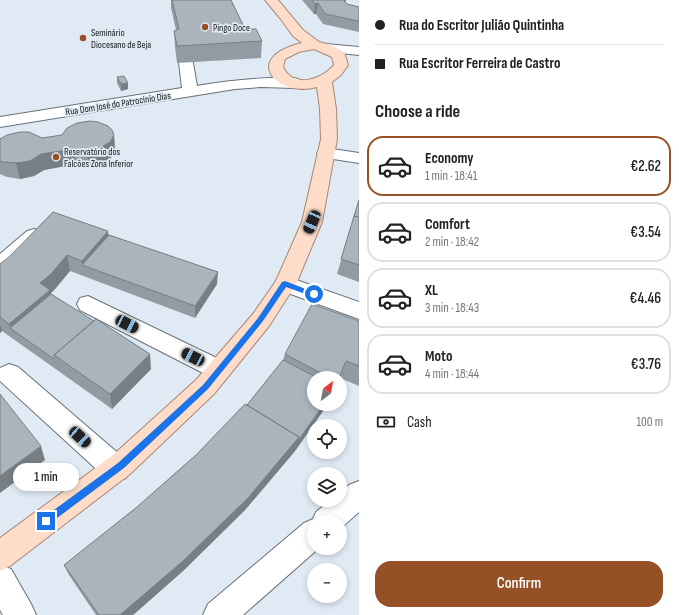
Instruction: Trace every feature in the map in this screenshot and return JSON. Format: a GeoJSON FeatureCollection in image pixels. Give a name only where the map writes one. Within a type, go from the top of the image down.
{"type":"FeatureCollection","features":[{"type":"Feature","properties":{"kind":"main road"},"geometry":{"type":"LineString","coordinates":[[271,0],[286,15],[298,33],[320,47],[339,55],[342,60],[339,70],[324,81],[300,84],[289,82],[279,73],[276,68],[277,62],[286,52],[296,48],[320,47]]}},
{"type":"Feature","properties":{"kind":"main road"},"geometry":{"type":"LineString","coordinates":[[296,48],[298,33]]}},
{"type":"Feature","properties":{"kind":"main road"},"geometry":{"type":"LineString","coordinates":[[0,556],[116,469],[205,387],[261,320],[285,284],[312,222],[330,139],[324,81]]}},
{"type":"Feature","properties":{"kind":"main road"},"geometry":{"type":"LineString","coordinates":[[300,84],[328,109]]}},
{"type":"Feature","properties":{"kind":"street"},"geometry":{"type":"LineString","coordinates":[[320,47],[359,51]]}},
{"type":"Feature","properties":{"kind":"street"},"geometry":{"type":"LineString","coordinates":[[342,60],[359,57]]}},
{"type":"Feature","properties":{"kind":"street","name":"Rua Dom José do Patrocínio Dias"},"geometry":{"type":"LineString","coordinates":[[235,84],[265,72],[277,62]]}},
{"type":"Feature","properties":{"kind":"street"},"geometry":{"type":"LineString","coordinates":[[186,63],[190,91]]}},
{"type":"Feature","properties":{"kind":"street","name":"Rua Dom José do Patrocínio Dias"},"geometry":{"type":"LineString","coordinates":[[0,122],[235,84],[261,82],[300,84]]}},
{"type":"Feature","properties":{"kind":"street"},"geometry":{"type":"LineString","coordinates":[[326,153],[359,158]]}},
{"type":"Feature","properties":{"kind":"street"},"geometry":{"type":"LineString","coordinates":[[0,265],[42,230]]}},
{"type":"Feature","properties":{"kind":"street"},"geometry":{"type":"LineString","coordinates":[[285,284],[359,311]]}},
{"type":"Feature","properties":{"kind":"street"},"geometry":{"type":"LineString","coordinates":[[88,304],[219,370]]}},
{"type":"Feature","properties":{"kind":"street"},"geometry":{"type":"LineString","coordinates":[[9,374],[116,469]]}},
{"type":"Feature","properties":{"kind":"street"},"geometry":{"type":"LineString","coordinates":[[334,515],[359,494]]}},
{"type":"Feature","properties":{"kind":"street"},"geometry":{"type":"LineString","coordinates":[[219,615],[307,539]]}},
{"type":"Feature","properties":{"kind":"street"},"geometry":{"type":"LineString","coordinates":[[0,580],[20,615]]}},
{"type":"Feature","properties":{"kind":"building","name":"Pingo Doce"},"geometry":{"type":"Polygon","coordinates":[[[172,0],[231,0],[245,29],[256,29],[262,41],[177,46],[174,31],[179,29],[172,0]]]}},
{"type":"Feature","properties":{"kind":"building"},"geometry":{"type":"Polygon","coordinates":[[[312,0],[343,0],[347,4],[359,7],[359,21],[325,14],[318,3],[315,4],[312,0]]]}},
{"type":"Feature","properties":{"kind":"building"},"geometry":{"type":"Polygon","coordinates":[[[124,76],[128,83],[121,84],[117,77],[124,76]]]}},
{"type":"Feature","properties":{"kind":"building"},"geometry":{"type":"Polygon","coordinates":[[[90,121],[108,126],[112,130],[114,135],[110,142],[100,148],[87,150],[74,149],[41,154],[30,161],[16,163],[0,161],[0,139],[7,135],[20,132],[29,132],[42,138],[62,135],[67,128],[77,123],[90,121]]]}},
{"type":"Feature","properties":{"kind":"building"},"geometry":{"type":"Polygon","coordinates":[[[359,200],[359,217],[354,216],[359,200]]]}},
{"type":"Feature","properties":{"kind":"building"},"geometry":{"type":"Polygon","coordinates":[[[53,212],[108,231],[82,261],[67,255],[51,274],[40,283],[50,290],[9,324],[0,317],[0,264],[9,257],[53,212]]]}},
{"type":"Feature","properties":{"kind":"building"},"geometry":{"type":"Polygon","coordinates":[[[354,216],[359,217],[359,265],[341,259],[354,216]]]}},
{"type":"Feature","properties":{"kind":"building"},"geometry":{"type":"Polygon","coordinates":[[[109,235],[218,272],[195,306],[82,265],[109,235]]]}},
{"type":"Feature","properties":{"kind":"building"},"geometry":{"type":"Polygon","coordinates":[[[51,294],[94,321],[54,355],[54,359],[10,328],[51,294]]]}},
{"type":"Feature","properties":{"kind":"building"},"geometry":{"type":"Polygon","coordinates":[[[312,304],[359,321],[359,366],[346,361],[342,371],[317,371],[285,354],[312,304]]]}},
{"type":"Feature","properties":{"kind":"building"},"geometry":{"type":"Polygon","coordinates":[[[96,319],[150,354],[110,394],[54,355],[96,319]]]}},
{"type":"Feature","properties":{"kind":"building"},"geometry":{"type":"Polygon","coordinates":[[[283,360],[307,372],[307,411],[319,411],[313,419],[307,419],[307,428],[298,441],[299,437],[247,405],[283,360]]]}},
{"type":"Feature","properties":{"kind":"building"},"geometry":{"type":"Polygon","coordinates":[[[0,394],[41,446],[0,476],[0,394]]]}},
{"type":"Feature","properties":{"kind":"building"},"geometry":{"type":"Polygon","coordinates":[[[245,404],[299,437],[248,498],[183,561],[120,615],[99,615],[64,565],[137,507],[196,455],[245,404]]]}},
{"type":"Feature","properties":{"kind":"place","name":"Pingo Doce"},"geometry":{"type":"Point","coordinates":[205,27]}},
{"type":"Feature","properties":{"kind":"place","name":"Seminário Diocesano de Beja"},"geometry":{"type":"Point","coordinates":[83,38]}},
{"type":"Feature","properties":{"kind":"place","name":"Reservatório dos Falcões Zona Inferior"},"geometry":{"type":"Point","coordinates":[56,157]}},
{"type":"Feature","properties":{"kind":"route"},"geometry":{"type":"LineString","coordinates":[[46,521],[121,465],[205,387],[261,320],[285,284],[314,294]]}}]}
